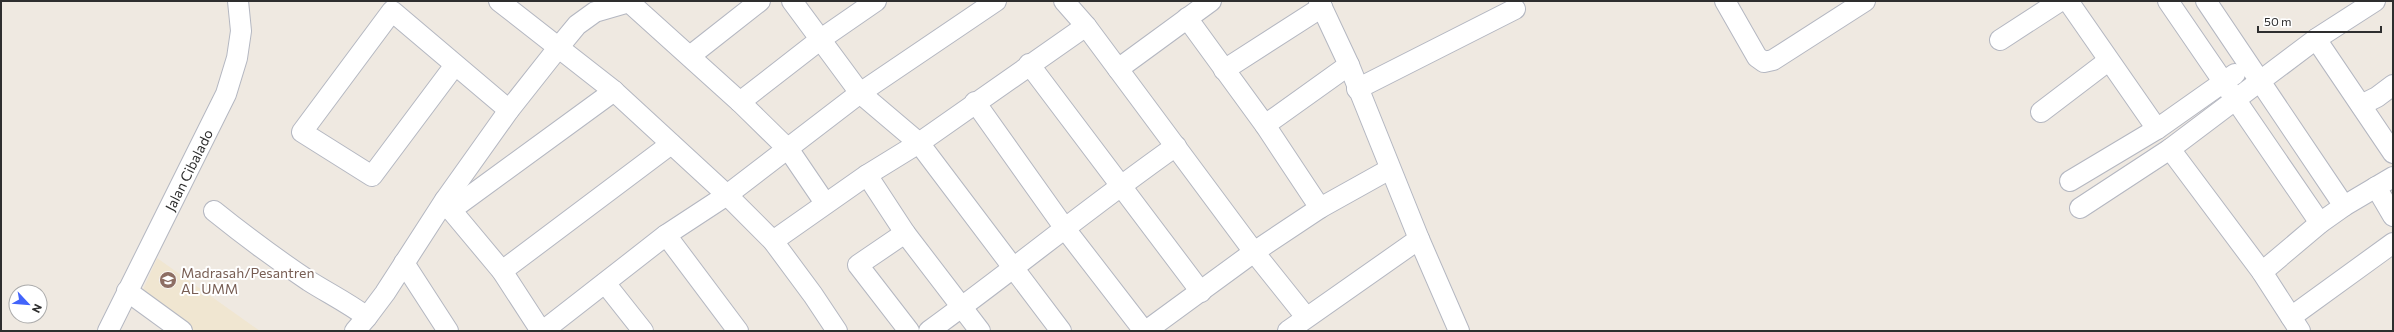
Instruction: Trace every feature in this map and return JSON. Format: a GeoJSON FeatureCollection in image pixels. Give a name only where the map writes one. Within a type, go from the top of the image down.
{"type":"FeatureCollection","features":[{"type":"Feature","properties":{"kind":"street","name":"Jalan Cibalado"},"geometry":{"type":"LineString","coordinates":[[108,331],[226,94],[237,58],[240,31],[238,1]]}},
{"type":"Feature","properties":{"kind":"street"},"geometry":{"type":"LineString","coordinates":[[499,1],[614,90],[727,195],[773,241],[837,331]]}},
{"type":"Feature","properties":{"kind":"street"},"geometry":{"type":"LineString","coordinates":[[690,56],[760,1]]}},
{"type":"Feature","properties":{"kind":"street"},"geometry":{"type":"LineString","coordinates":[[792,1],[860,93],[919,143],[1061,331]]}},
{"type":"Feature","properties":{"kind":"street"},"geometry":{"type":"LineString","coordinates":[[740,102],[821,39],[876,1]]}},
{"type":"Feature","properties":{"kind":"street"},"geometry":{"type":"LineString","coordinates":[[448,205],[502,271],[546,330],[666,235],[727,195],[788,150],[860,93],[996,1]]}},
{"type":"Feature","properties":{"kind":"street"},"geometry":{"type":"LineString","coordinates":[[1118,69],[1211,1]]}},
{"type":"Feature","properties":{"kind":"street"},"geometry":{"type":"LineString","coordinates":[[1725,1],[1757,57],[1764,62],[1773,60],[1865,1]]}},
{"type":"Feature","properties":{"kind":"street"},"geometry":{"type":"LineString","coordinates":[[2000,40],[2060,1]]}},
{"type":"Feature","properties":{"kind":"street"},"geometry":{"type":"LineString","coordinates":[[2068,1],[2108,61],[2157,129]]}},
{"type":"Feature","properties":{"kind":"street"},"geometry":{"type":"LineString","coordinates":[[2168,1],[2320,223]]}},
{"type":"Feature","properties":{"kind":"street"},"geometry":{"type":"LineString","coordinates":[[2206,1],[2259,82],[2344,206]]}},
{"type":"Feature","properties":{"kind":"street"},"geometry":{"type":"LineString","coordinates":[[2080,208],[2170,149],[2316,39],[2375,1]]}},
{"type":"Feature","properties":{"kind":"street"},"geometry":{"type":"LineString","coordinates":[[214,211],[361,324],[404,263],[448,205],[509,110],[577,25],[595,12],[630,2],[740,102],[788,150],[825,203]]}},
{"type":"Feature","properties":{"kind":"street"},"geometry":{"type":"LineString","coordinates":[[1073,4],[1086,26],[1254,252],[1306,317]]}},
{"type":"Feature","properties":{"kind":"street"},"geometry":{"type":"LineString","coordinates":[[1224,70],[1321,4],[1349,65],[1357,89],[1390,169],[1459,331]]}},
{"type":"Feature","properties":{"kind":"street"},"geometry":{"type":"LineString","coordinates":[[1357,89],[1515,9]]}},
{"type":"Feature","properties":{"kind":"street"},"geometry":{"type":"LineString","coordinates":[[455,65],[372,176],[302,132],[392,12],[509,110]]}},
{"type":"Feature","properties":{"kind":"street"},"geometry":{"type":"LineString","coordinates":[[1187,18],[1265,125],[1320,208]]}},
{"type":"Feature","properties":{"kind":"street"},"geometry":{"type":"LineString","coordinates":[[773,241],[825,203],[919,143],[1029,64],[1086,26]]}},
{"type":"Feature","properties":{"kind":"street"},"geometry":{"type":"LineString","coordinates":[[2316,39],[2393,152]]}},
{"type":"Feature","properties":{"kind":"street"},"geometry":{"type":"LineString","coordinates":[[2041,112],[2108,61]]}},
{"type":"Feature","properties":{"kind":"street"},"geometry":{"type":"LineString","coordinates":[[1029,64],[1201,292]]}},
{"type":"Feature","properties":{"kind":"street"},"geometry":{"type":"LineString","coordinates":[[1265,125],[1349,65]]}},
{"type":"Feature","properties":{"kind":"street"},"geometry":{"type":"LineString","coordinates":[[2070,181],[2157,129],[2249,65]]}},
{"type":"Feature","properties":{"kind":"street"},"geometry":{"type":"LineString","coordinates":[[2361,105],[2377,97],[2393,85]]}},
{"type":"Feature","properties":{"kind":"street"},"geometry":{"type":"LineString","coordinates":[[448,205],[614,90]]}},
{"type":"Feature","properties":{"kind":"street"},"geometry":{"type":"LineString","coordinates":[[975,102],[1066,230],[1145,331],[1201,292],[1254,252],[1320,208],[1390,169]]}},
{"type":"Feature","properties":{"kind":"street"},"geometry":{"type":"LineString","coordinates":[[502,271],[671,144]]}},
{"type":"Feature","properties":{"kind":"street"},"geometry":{"type":"LineString","coordinates":[[929,331],[1066,230],[1120,186],[1176,146]]}},
{"type":"Feature","properties":{"kind":"street"},"geometry":{"type":"LineString","coordinates":[[2170,149],[2262,272],[2296,324],[2393,243]]}},
{"type":"Feature","properties":{"kind":"street"},"geometry":{"type":"LineString","coordinates":[[867,175],[905,233],[980,331]]}},
{"type":"Feature","properties":{"kind":"street"},"geometry":{"type":"LineString","coordinates":[[2262,272],[2320,223],[2344,206],[2393,177]]}},
{"type":"Feature","properties":{"kind":"street"},"geometry":{"type":"LineString","coordinates":[[2376,187],[2393,216]]}},
{"type":"Feature","properties":{"kind":"street"},"geometry":{"type":"LineString","coordinates":[[905,233],[858,265],[910,331]]}},
{"type":"Feature","properties":{"kind":"street"},"geometry":{"type":"LineString","coordinates":[[666,235],[738,331]]}},
{"type":"Feature","properties":{"kind":"street"},"geometry":{"type":"LineString","coordinates":[[1288,331],[1419,239]]}},
{"type":"Feature","properties":{"kind":"street"},"geometry":{"type":"LineString","coordinates":[[404,263],[448,331]]}},
{"type":"Feature","properties":{"kind":"street"},"geometry":{"type":"LineString","coordinates":[[605,283],[643,331]]}},
{"type":"Feature","properties":{"kind":"street"},"geometry":{"type":"LineString","coordinates":[[127,291],[182,331]]}},
{"type":"Feature","properties":{"kind":"shaded area","name":"Madrasah/Pesantren AL UMM"},"geometry":{"type":"Polygon","coordinates":[[[157,258],[260,331],[174,331],[137,303],[157,258]]]}},
{"type":"Feature","properties":{"kind":"place","name":"Madrasah/Pesantren AL UMM"},"geometry":{"type":"Point","coordinates":[168,280]}}]}
